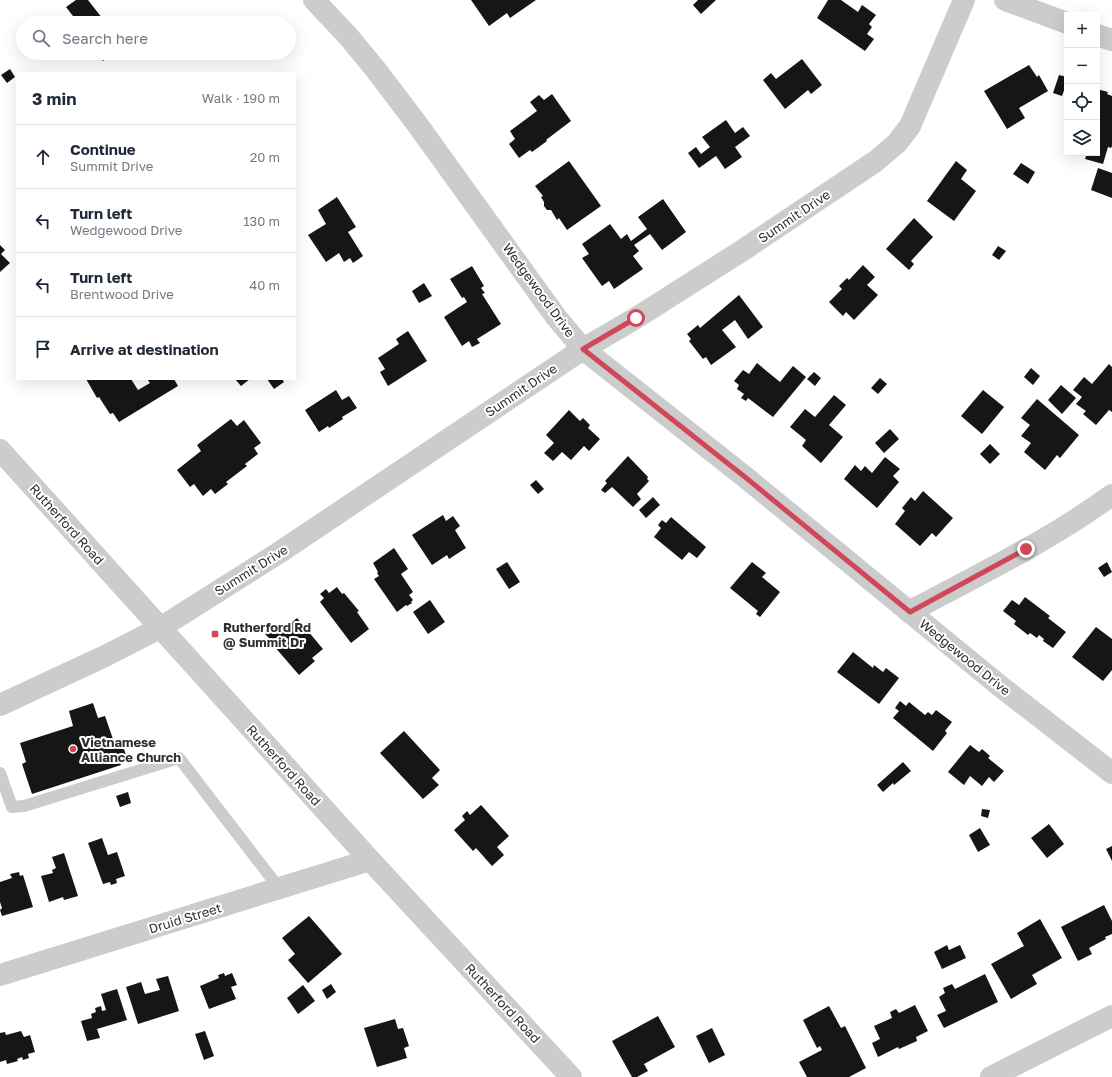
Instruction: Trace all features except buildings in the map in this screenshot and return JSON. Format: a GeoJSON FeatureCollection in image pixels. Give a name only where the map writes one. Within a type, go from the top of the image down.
{"type":"FeatureCollection","features":[{"type":"Feature","properties":{"kind":"street","name":"Wedgewood Drive"},"geometry":{"type":"LineString","coordinates":[[314,0],[348,36],[376,70],[450,168],[556,316],[583,349],[745,477],[1000,686],[1112,773]]}},
{"type":"Feature","properties":{"kind":"street","name":"Summit Drive"},"geometry":{"type":"LineString","coordinates":[[0,705],[160,628],[280,552],[583,349],[636,318],[740,252],[876,161],[897,143],[910,126],[964,0]]}},
{"type":"Feature","properties":{"kind":"street"},"geometry":{"type":"LineString","coordinates":[[1005,0],[1064,22]]}},
{"type":"Feature","properties":{"kind":"street"},"geometry":{"type":"LineString","coordinates":[[1100,36],[1112,40]]}},
{"type":"Feature","properties":{"kind":"street","name":"Rutherford Road"},"geometry":{"type":"LineString","coordinates":[[0,450],[370,860],[571,1077]]}},
{"type":"Feature","properties":{"kind":"street"},"geometry":{"type":"LineString","coordinates":[[910,612],[1039,541],[1086,513],[1112,495]]}},
{"type":"Feature","properties":{"kind":"street","name":"Druid Street"},"geometry":{"type":"LineString","coordinates":[[0,975],[370,860]]}},
{"type":"Feature","properties":{"kind":"street"},"geometry":{"type":"LineString","coordinates":[[991,1077],[1112,1016]]}},
{"type":"Feature","properties":{"kind":"lane"},"geometry":{"type":"LineString","coordinates":[[0,773],[12,807],[24,806],[179,758],[280,888]]}},
{"type":"Feature","properties":{"kind":"place","name":"Rutherford Rd @ Summit Dr"},"geometry":{"type":"Point","coordinates":[215,634]}},
{"type":"Feature","properties":{"kind":"place","name":"Vietnamese Alliance Church"},"geometry":{"type":"Point","coordinates":[73,749]}},
{"type":"Feature","properties":{"kind":"route"},"geometry":{"type":"LineString","coordinates":[[636,318],[583,349],[745,477],[910,612],[1026,549]]}}]}
